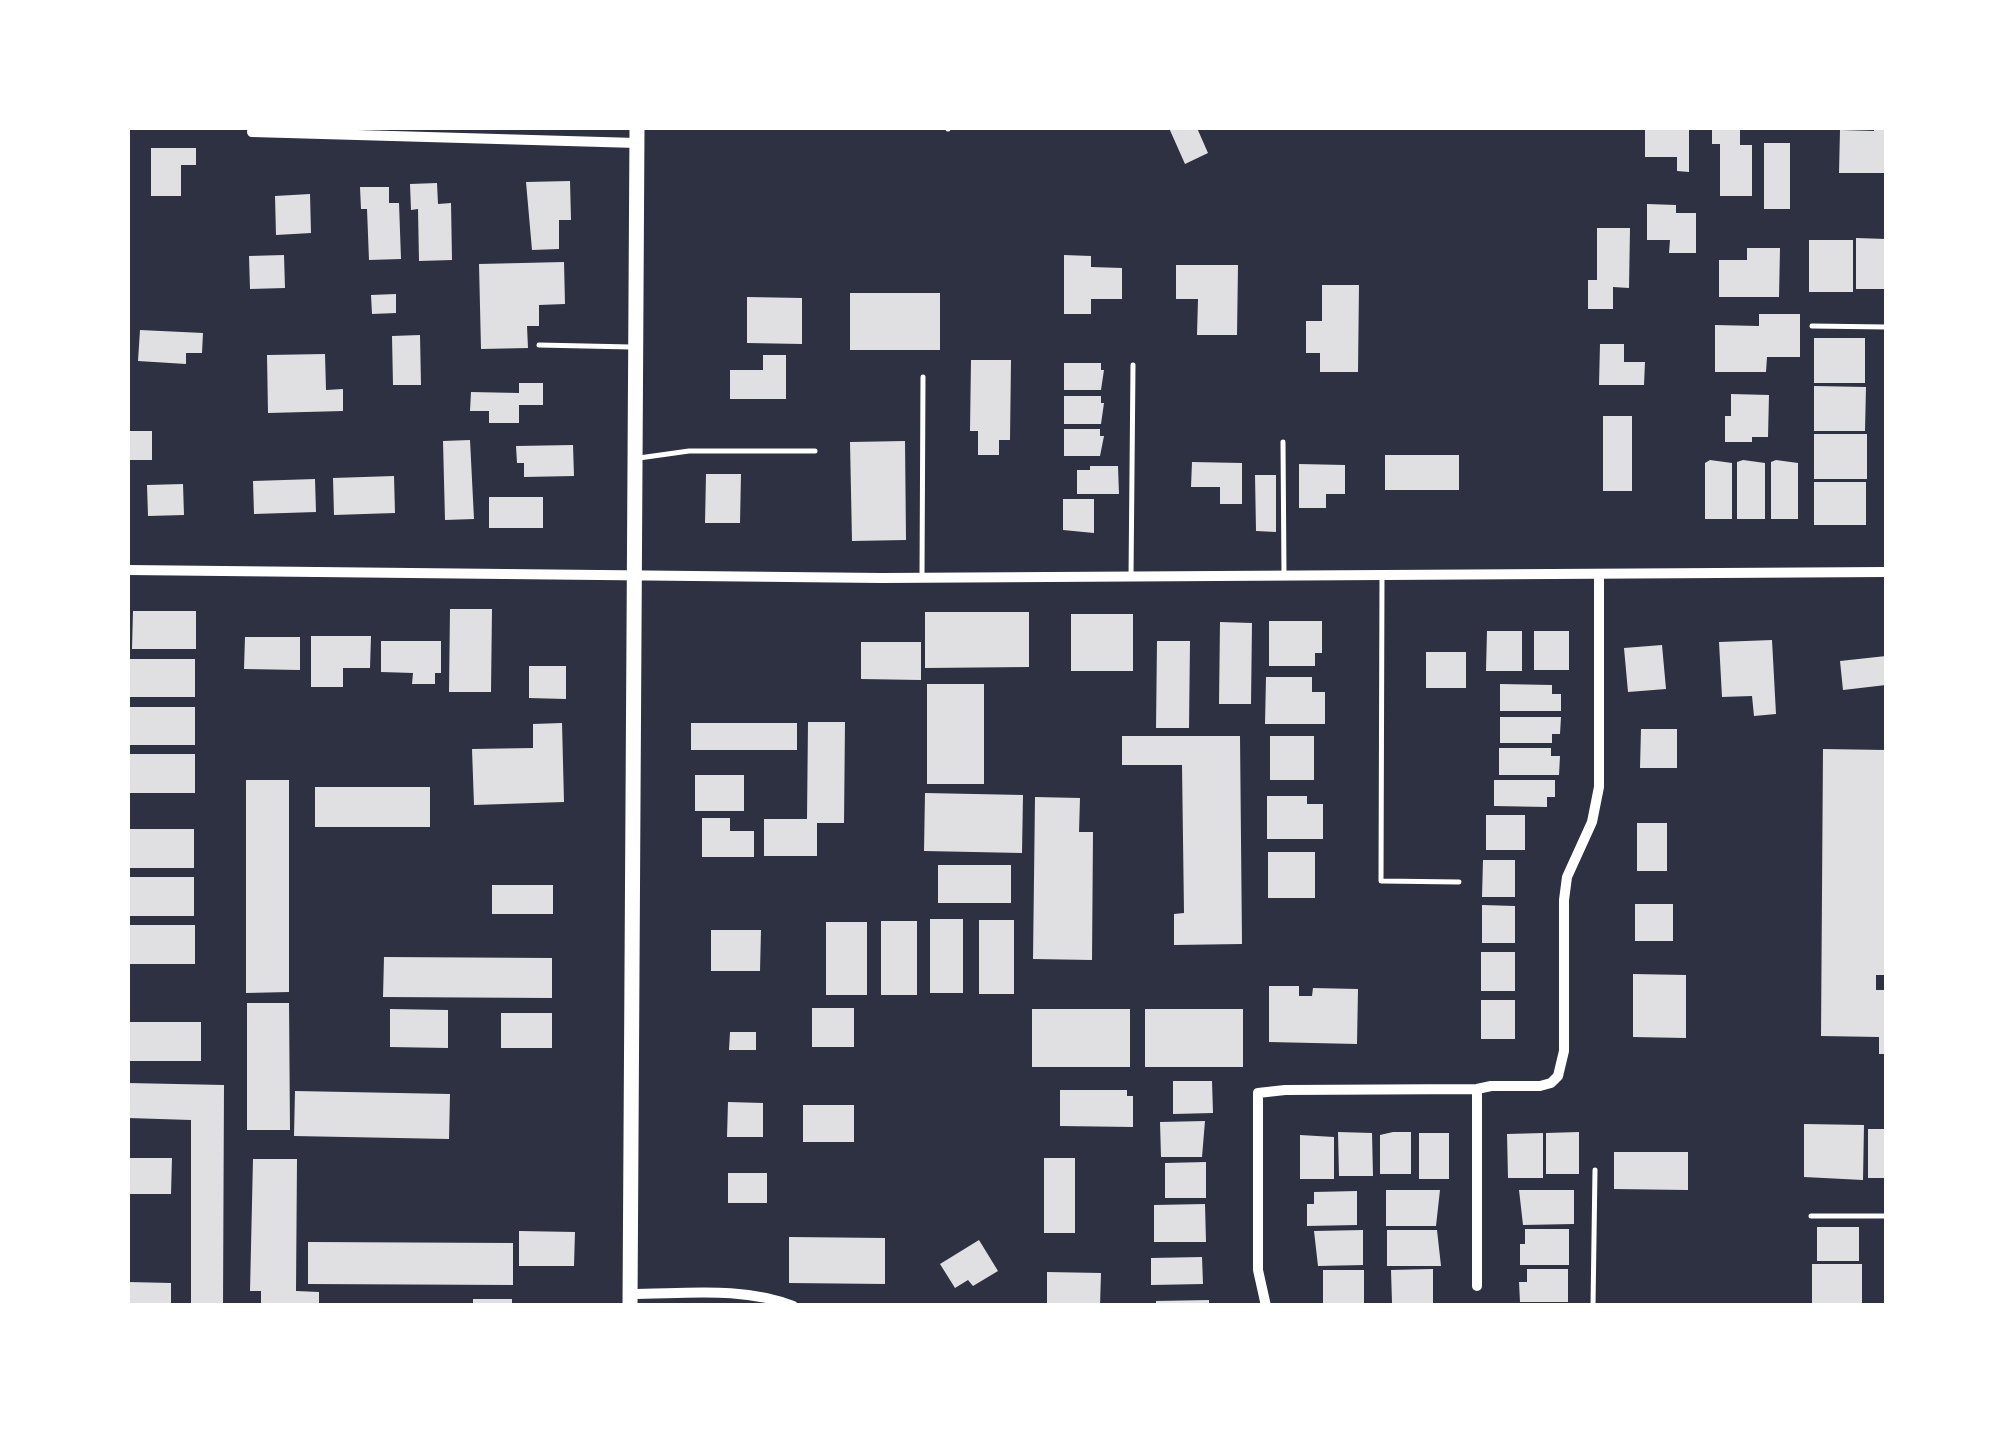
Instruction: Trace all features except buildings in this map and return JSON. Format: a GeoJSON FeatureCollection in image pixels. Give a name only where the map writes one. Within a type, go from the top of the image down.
{"type":"FeatureCollection","features":[{"type":"Feature","properties":{"kind":"main road"},"geometry":{"type":"LineString","coordinates":[[630,1300],[637,135]]}},
{"type":"Feature","properties":{"kind":"street"},"geometry":{"type":"LineString","coordinates":[[252,132],[637,135]]}},
{"type":"Feature","properties":{"kind":"street"},"geometry":{"type":"LineString","coordinates":[[128,570],[922,578],[1886,572]]}},
{"type":"Feature","properties":{"kind":"street"},"geometry":{"type":"LineString","coordinates":[[1266,1306],[1258,1270],[1258,1094],[1285,1090],[1540,1086],[1551,1084],[1558,1076],[1564,1051],[1567,877],[1592,822],[1599,787],[1599,574]]}},
{"type":"Feature","properties":{"kind":"street"},"geometry":{"type":"LineString","coordinates":[[1477,1089],[1477,1286]]}},
{"type":"Feature","properties":{"kind":"street"},"geometry":{"type":"LineString","coordinates":[[630,1300],[748,1294],[793,1306]]}},
{"type":"Feature","properties":{"kind":"lane"},"geometry":{"type":"LineString","coordinates":[[1812,326],[1886,327]]}},
{"type":"Feature","properties":{"kind":"lane"},"geometry":{"type":"LineString","coordinates":[[539,345],[636,347]]}},
{"type":"Feature","properties":{"kind":"lane"},"geometry":{"type":"LineString","coordinates":[[1131,577],[1133,365]]}},
{"type":"Feature","properties":{"kind":"lane"},"geometry":{"type":"LineString","coordinates":[[922,378],[922,578]]}},
{"type":"Feature","properties":{"kind":"lane"},"geometry":{"type":"LineString","coordinates":[[1283,442],[1284,576]]}},
{"type":"Feature","properties":{"kind":"lane"},"geometry":{"type":"LineString","coordinates":[[636,458],[689,450],[816,450]]}},
{"type":"Feature","properties":{"kind":"lane"},"geometry":{"type":"LineString","coordinates":[[1382,576],[1381,881],[1459,882]]}},
{"type":"Feature","properties":{"kind":"lane"},"geometry":{"type":"LineString","coordinates":[[1593,1306],[1594,1170]]}},
{"type":"Feature","properties":{"kind":"lane"},"geometry":{"type":"LineString","coordinates":[[1810,1216],[1886,1216]]}}]}
